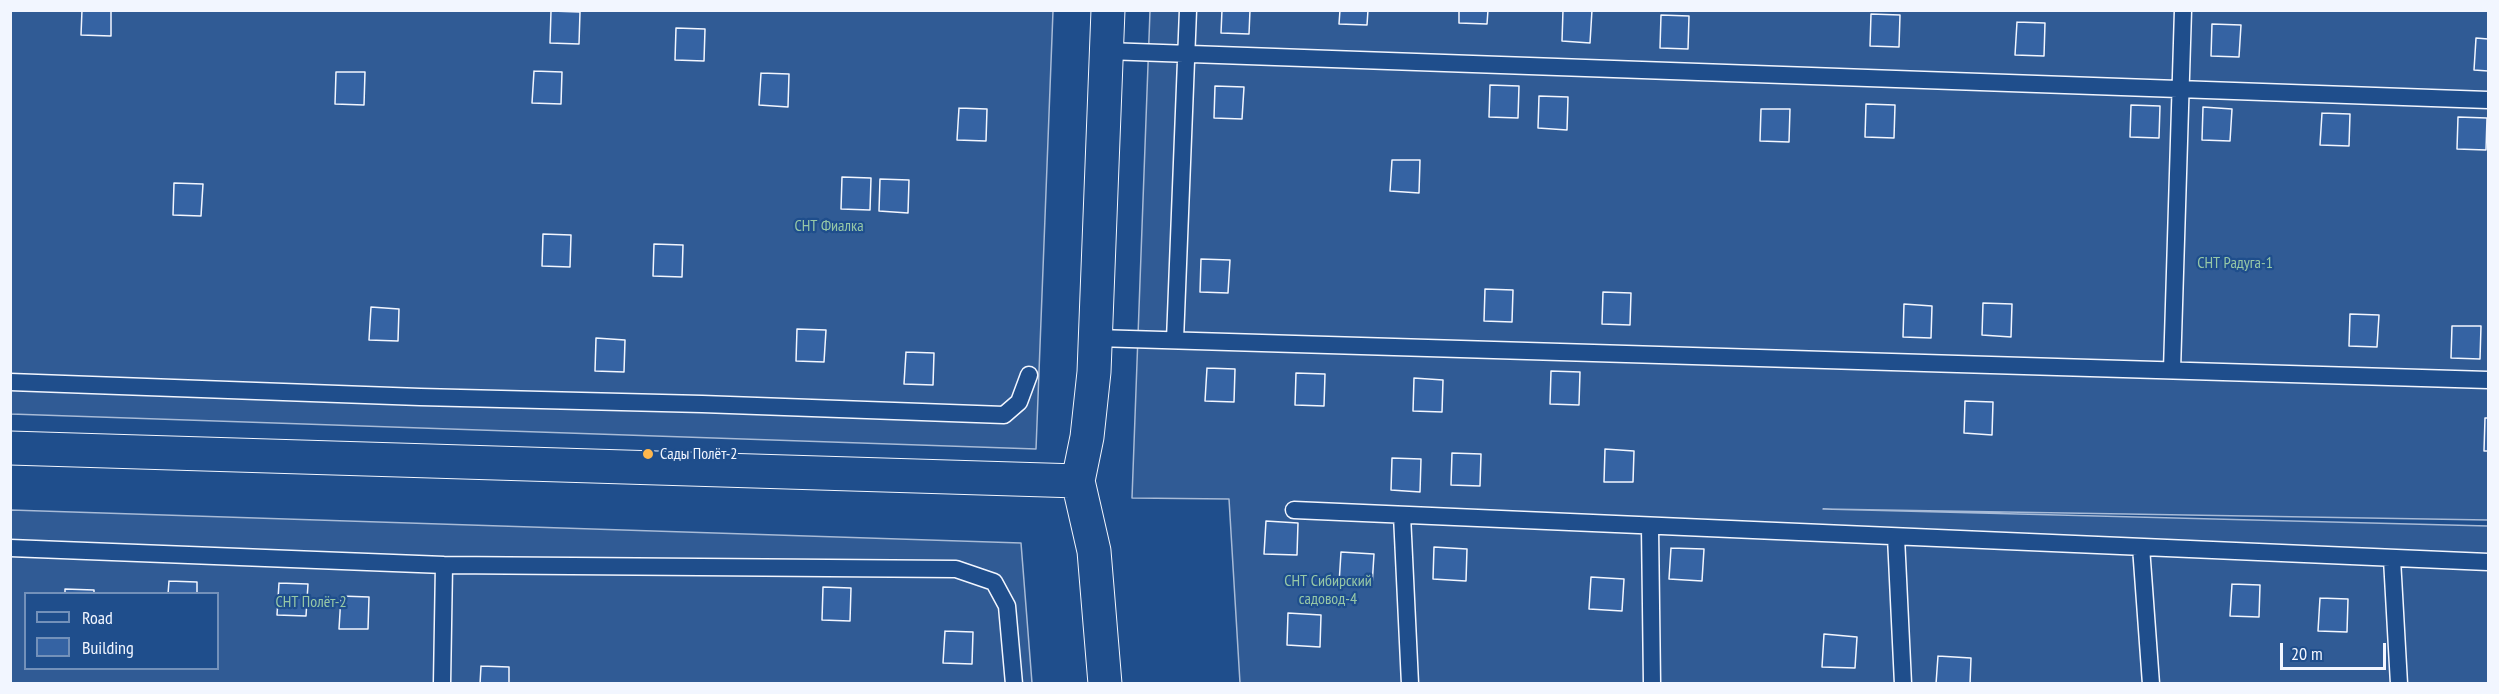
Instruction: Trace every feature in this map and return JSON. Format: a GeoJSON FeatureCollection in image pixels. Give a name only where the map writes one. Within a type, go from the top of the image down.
{"type":"FeatureCollection","features":[{"type":"Feature","properties":{"kind":"street"},"geometry":{"type":"LineString","coordinates":[[1105,684],[1094,551],[1078,482],[1088,426],[1096,338],[1108,10]]}},
{"type":"Feature","properties":{"kind":"street"},"geometry":{"type":"LineString","coordinates":[[10,448],[1078,482]]}},
{"type":"Feature","properties":{"kind":"lane"},"geometry":{"type":"LineString","coordinates":[[1175,340],[1188,10]]}},
{"type":"Feature","properties":{"kind":"lane"},"geometry":{"type":"LineString","coordinates":[[2172,370],[2183,10]]}},
{"type":"Feature","properties":{"kind":"lane"},"geometry":{"type":"LineString","coordinates":[[1106,51],[2488,100]]}},
{"type":"Feature","properties":{"kind":"lane"},"geometry":{"type":"LineString","coordinates":[[1096,338],[2488,380]]}},
{"type":"Feature","properties":{"kind":"lane"},"geometry":{"type":"LineString","coordinates":[[10,382],[1004,415],[1019,402],[1029,375]]}},
{"type":"Feature","properties":{"kind":"lane"},"geometry":{"type":"LineString","coordinates":[[1294,510],[2392,560],[2488,562]]}},
{"type":"Feature","properties":{"kind":"lane"},"geometry":{"type":"LineString","coordinates":[[1402,514],[1410,684]]}},
{"type":"Feature","properties":{"kind":"lane"},"geometry":{"type":"LineString","coordinates":[[1650,527],[1652,684]]}},
{"type":"Feature","properties":{"kind":"lane"},"geometry":{"type":"LineString","coordinates":[[1896,537],[1903,684]]}},
{"type":"Feature","properties":{"kind":"lane"},"geometry":{"type":"LineString","coordinates":[[10,548],[444,565],[956,569],[994,582],[1007,606],[1014,684]]}},
{"type":"Feature","properties":{"kind":"lane"},"geometry":{"type":"LineString","coordinates":[[2141,548],[2151,684]]}},
{"type":"Feature","properties":{"kind":"lane"},"geometry":{"type":"LineString","coordinates":[[2392,560],[2399,684]]}},
{"type":"Feature","properties":{"kind":"lane"},"geometry":{"type":"LineString","coordinates":[[442,684],[444,565]]}},
{"type":"Feature","properties":{"kind":"shaded area","name":"СНТ Фиалка"},"geometry":{"type":"Polygon","coordinates":[[[11,11],[1053,11],[1036,449],[11,414],[11,11]]]}},
{"type":"Feature","properties":{"kind":"shaded area","name":"СНТ Радуга-1"},"geometry":{"type":"Polygon","coordinates":[[[1150,11],[2488,11],[2488,520],[1823,509],[2488,526],[2488,683],[1240,683],[1229,499],[1132,498],[1150,11]]]}},
{"type":"Feature","properties":{"kind":"shaded area","name":"СНТ Полёт-2"},"geometry":{"type":"Polygon","coordinates":[[[11,510],[1021,543],[1032,683],[11,684],[11,510]]]}},
{"type":"Feature","properties":{"kind":"building"},"geometry":{"type":"Polygon","coordinates":[[[82,10],[111,10],[111,36],[81,35],[82,10]]]}},
{"type":"Feature","properties":{"kind":"building"},"geometry":{"type":"Polygon","coordinates":[[[1222,10],[1250,10],[1249,34],[1221,33],[1222,10]]]}},
{"type":"Feature","properties":{"kind":"building"},"geometry":{"type":"Polygon","coordinates":[[[1340,10],[1368,10],[1367,25],[1339,24],[1340,10]]]}},
{"type":"Feature","properties":{"kind":"building"},"geometry":{"type":"Polygon","coordinates":[[[1459,10],[1488,10],[1487,24],[1459,23],[1459,10]]]}},
{"type":"Feature","properties":{"kind":"building"},"geometry":{"type":"Polygon","coordinates":[[[1563,10],[1592,10],[1590,43],[1562,41],[1563,10]]]}},
{"type":"Feature","properties":{"kind":"building"},"geometry":{"type":"Polygon","coordinates":[[[551,11],[580,12],[579,44],[550,43],[551,11]]]}},
{"type":"Feature","properties":{"kind":"building"},"geometry":{"type":"Polygon","coordinates":[[[1871,14],[1900,15],[1899,47],[1870,46],[1871,14]]]}},
{"type":"Feature","properties":{"kind":"building"},"geometry":{"type":"Polygon","coordinates":[[[1661,15],[1689,16],[1688,49],[1660,48],[1661,15]]]}},
{"type":"Feature","properties":{"kind":"building"},"geometry":{"type":"Polygon","coordinates":[[[2017,22],[2045,23],[2044,56],[2015,55],[2017,22]]]}},
{"type":"Feature","properties":{"kind":"building"},"geometry":{"type":"Polygon","coordinates":[[[2212,24],[2241,25],[2239,57],[2211,56],[2212,24]]]}},
{"type":"Feature","properties":{"kind":"building"},"geometry":{"type":"Polygon","coordinates":[[[676,28],[705,29],[704,61],[675,60],[676,28]]]}},
{"type":"Feature","properties":{"kind":"building"},"geometry":{"type":"Polygon","coordinates":[[[2476,38],[2488,39],[2488,71],[2474,70],[2476,38]]]}},
{"type":"Feature","properties":{"kind":"building"},"geometry":{"type":"Polygon","coordinates":[[[534,71],[562,72],[561,104],[532,103],[534,71]]]}},
{"type":"Feature","properties":{"kind":"building"},"geometry":{"type":"Polygon","coordinates":[[[336,72],[365,72],[364,105],[335,104],[336,72]]]}},
{"type":"Feature","properties":{"kind":"building"},"geometry":{"type":"Polygon","coordinates":[[[761,73],[789,74],[788,107],[759,105],[761,73]]]}},
{"type":"Feature","properties":{"kind":"building"},"geometry":{"type":"Polygon","coordinates":[[[1490,85],[1519,86],[1518,118],[1489,117],[1490,85]]]}},
{"type":"Feature","properties":{"kind":"building"},"geometry":{"type":"Polygon","coordinates":[[[1215,86],[1244,87],[1242,119],[1214,118],[1215,86]]]}},
{"type":"Feature","properties":{"kind":"building"},"geometry":{"type":"Polygon","coordinates":[[[1539,96],[1568,97],[1567,130],[1538,128],[1539,96]]]}},
{"type":"Feature","properties":{"kind":"building"},"geometry":{"type":"Polygon","coordinates":[[[1866,104],[1895,105],[1894,138],[1865,137],[1866,104]]]}},
{"type":"Feature","properties":{"kind":"building"},"geometry":{"type":"Polygon","coordinates":[[[2131,105],[2160,106],[2159,138],[2130,137],[2131,105]]]}},
{"type":"Feature","properties":{"kind":"building"},"geometry":{"type":"Polygon","coordinates":[[[2203,107],[2232,109],[2230,141],[2202,140],[2203,107]]]}},
{"type":"Feature","properties":{"kind":"building"},"geometry":{"type":"Polygon","coordinates":[[[959,108],[987,109],[986,141],[957,140],[959,108]]]}},
{"type":"Feature","properties":{"kind":"building"},"geometry":{"type":"Polygon","coordinates":[[[1761,109],[1790,109],[1789,142],[1760,141],[1761,109]]]}},
{"type":"Feature","properties":{"kind":"building"},"geometry":{"type":"Polygon","coordinates":[[[2322,113],[2350,114],[2349,146],[2320,145],[2322,113]]]}},
{"type":"Feature","properties":{"kind":"building"},"geometry":{"type":"Polygon","coordinates":[[[2458,117],[2487,118],[2486,150],[2457,149],[2458,117]]]}},
{"type":"Feature","properties":{"kind":"building"},"geometry":{"type":"Polygon","coordinates":[[[1392,160],[1420,160],[1419,193],[1390,191],[1392,160]]]}},
{"type":"Feature","properties":{"kind":"building"},"geometry":{"type":"Polygon","coordinates":[[[842,177],[871,178],[870,210],[841,209],[842,177]]]}},
{"type":"Feature","properties":{"kind":"building"},"geometry":{"type":"Polygon","coordinates":[[[880,179],[909,180],[908,213],[879,211],[880,179]]]}},
{"type":"Feature","properties":{"kind":"building"},"geometry":{"type":"Polygon","coordinates":[[[174,183],[203,184],[201,216],[173,215],[174,183]]]}},
{"type":"Feature","properties":{"kind":"building"},"geometry":{"type":"Polygon","coordinates":[[[543,234],[571,235],[570,267],[542,266],[543,234]]]}},
{"type":"Feature","properties":{"kind":"building"},"geometry":{"type":"Polygon","coordinates":[[[654,244],[683,245],[682,277],[653,276],[654,244]]]}},
{"type":"Feature","properties":{"kind":"building"},"geometry":{"type":"Polygon","coordinates":[[[1201,259],[1230,260],[1228,293],[1200,292],[1201,259]]]}},
{"type":"Feature","properties":{"kind":"building"},"geometry":{"type":"Polygon","coordinates":[[[1485,289],[1513,290],[1512,322],[1484,321],[1485,289]]]}},
{"type":"Feature","properties":{"kind":"building"},"geometry":{"type":"Polygon","coordinates":[[[1603,292],[1631,293],[1630,325],[1602,324],[1603,292]]]}},
{"type":"Feature","properties":{"kind":"building"},"geometry":{"type":"Polygon","coordinates":[[[1983,303],[2012,304],[2011,337],[1982,335],[1983,303]]]}},
{"type":"Feature","properties":{"kind":"building"},"geometry":{"type":"Polygon","coordinates":[[[1904,304],[1932,306],[1931,338],[1903,337],[1904,304]]]}},
{"type":"Feature","properties":{"kind":"building"},"geometry":{"type":"Polygon","coordinates":[[[371,307],[399,309],[398,341],[369,340],[371,307]]]}},
{"type":"Feature","properties":{"kind":"building"},"geometry":{"type":"Polygon","coordinates":[[[2350,314],[2379,315],[2377,347],[2349,346],[2350,314]]]}},
{"type":"Feature","properties":{"kind":"building"},"geometry":{"type":"Polygon","coordinates":[[[2452,326],[2481,326],[2480,359],[2451,358],[2452,326]]]}},
{"type":"Feature","properties":{"kind":"building"},"geometry":{"type":"Polygon","coordinates":[[[797,329],[826,330],[824,362],[796,361],[797,329]]]}},
{"type":"Feature","properties":{"kind":"building"},"geometry":{"type":"Polygon","coordinates":[[[596,338],[625,340],[624,372],[595,371],[596,338]]]}},
{"type":"Feature","properties":{"kind":"building"},"geometry":{"type":"Polygon","coordinates":[[[906,352],[934,353],[933,385],[904,384],[906,352]]]}},
{"type":"Feature","properties":{"kind":"building"},"geometry":{"type":"Polygon","coordinates":[[[1207,368],[1235,369],[1234,402],[1205,401],[1207,368]]]}},
{"type":"Feature","properties":{"kind":"building"},"geometry":{"type":"Polygon","coordinates":[[[1551,371],[1580,372],[1579,405],[1550,404],[1551,371]]]}},
{"type":"Feature","properties":{"kind":"building"},"geometry":{"type":"Polygon","coordinates":[[[1296,373],[1325,374],[1324,406],[1295,405],[1296,373]]]}},
{"type":"Feature","properties":{"kind":"building"},"geometry":{"type":"Polygon","coordinates":[[[1414,378],[1443,380],[1442,412],[1413,411],[1414,378]]]}},
{"type":"Feature","properties":{"kind":"building"},"geometry":{"type":"Polygon","coordinates":[[[1965,401],[1993,402],[1992,435],[1964,433],[1965,401]]]}},
{"type":"Feature","properties":{"kind":"building"},"geometry":{"type":"Polygon","coordinates":[[[2485,418],[2488,418],[2488,451],[2484,451],[2485,418]]]}},
{"type":"Feature","properties":{"kind":"building"},"geometry":{"type":"Polygon","coordinates":[[[1605,449],[1634,451],[1633,482],[1604,482],[1605,449]]]}},
{"type":"Feature","properties":{"kind":"building"},"geometry":{"type":"Polygon","coordinates":[[[1452,453],[1481,454],[1480,486],[1451,485],[1452,453]]]}},
{"type":"Feature","properties":{"kind":"building"},"geometry":{"type":"Polygon","coordinates":[[[1392,458],[1421,459],[1420,492],[1391,490],[1392,458]]]}},
{"type":"Feature","properties":{"kind":"building"},"geometry":{"type":"Polygon","coordinates":[[[1266,521],[1298,523],[1297,555],[1264,554],[1266,521]]]}},
{"type":"Feature","properties":{"kind":"building"},"geometry":{"type":"Polygon","coordinates":[[[1434,547],[1467,549],[1466,581],[1433,579],[1434,547]]]}},
{"type":"Feature","properties":{"kind":"building"},"geometry":{"type":"Polygon","coordinates":[[[1671,548],[1704,549],[1702,581],[1669,579],[1671,548]]]}},
{"type":"Feature","properties":{"kind":"building"},"geometry":{"type":"Polygon","coordinates":[[[1341,552],[1374,554],[1372,586],[1339,584],[1341,552]]]}},
{"type":"Feature","properties":{"kind":"building"},"geometry":{"type":"Polygon","coordinates":[[[1591,577],[1624,579],[1622,611],[1589,609],[1591,577]]]}},
{"type":"Feature","properties":{"kind":"building"},"geometry":{"type":"Polygon","coordinates":[[[169,581],[197,582],[197,592],[168,592],[169,581]]]}},
{"type":"Feature","properties":{"kind":"building"},"geometry":{"type":"Polygon","coordinates":[[[279,583],[308,584],[306,616],[277,615],[279,583]]]}},
{"type":"Feature","properties":{"kind":"building"},"geometry":{"type":"Polygon","coordinates":[[[2232,584],[2260,585],[2259,617],[2230,616],[2232,584]]]}},
{"type":"Feature","properties":{"kind":"building"},"geometry":{"type":"Polygon","coordinates":[[[823,587],[851,588],[850,621],[822,620],[823,587]]]}},
{"type":"Feature","properties":{"kind":"building"},"geometry":{"type":"Polygon","coordinates":[[[65,589],[94,590],[94,592],[65,592],[65,589]]]}},
{"type":"Feature","properties":{"kind":"building"},"geometry":{"type":"Polygon","coordinates":[[[341,596],[369,597],[368,629],[339,629],[341,596]]]}},
{"type":"Feature","properties":{"kind":"building"},"geometry":{"type":"Polygon","coordinates":[[[2320,598],[2348,599],[2347,632],[2318,631],[2320,598]]]}},
{"type":"Feature","properties":{"kind":"building"},"geometry":{"type":"Polygon","coordinates":[[[1288,613],[1321,615],[1320,647],[1287,645],[1288,613]]]}},
{"type":"Feature","properties":{"kind":"building"},"geometry":{"type":"Polygon","coordinates":[[[945,631],[973,632],[972,664],[943,663],[945,631]]]}},
{"type":"Feature","properties":{"kind":"building"},"geometry":{"type":"Polygon","coordinates":[[[1824,634],[1857,637],[1855,668],[1822,667],[1824,634]]]}},
{"type":"Feature","properties":{"kind":"building"},"geometry":{"type":"Polygon","coordinates":[[[1938,656],[1971,658],[1970,684],[1936,684],[1938,656]]]}},
{"type":"Feature","properties":{"kind":"building"},"geometry":{"type":"Polygon","coordinates":[[[481,666],[509,667],[509,684],[480,684],[481,666]]]}},
{"type":"Feature","properties":{"kind":"place","name":"Сады Полёт-2"},"geometry":{"type":"Point","coordinates":[648,454]}},
{"type":"Feature","properties":{"kind":"park label","name":"СНТ Сибирский садовод-4"},"geometry":{"type":"Point","coordinates":[1328,590]}}]}
